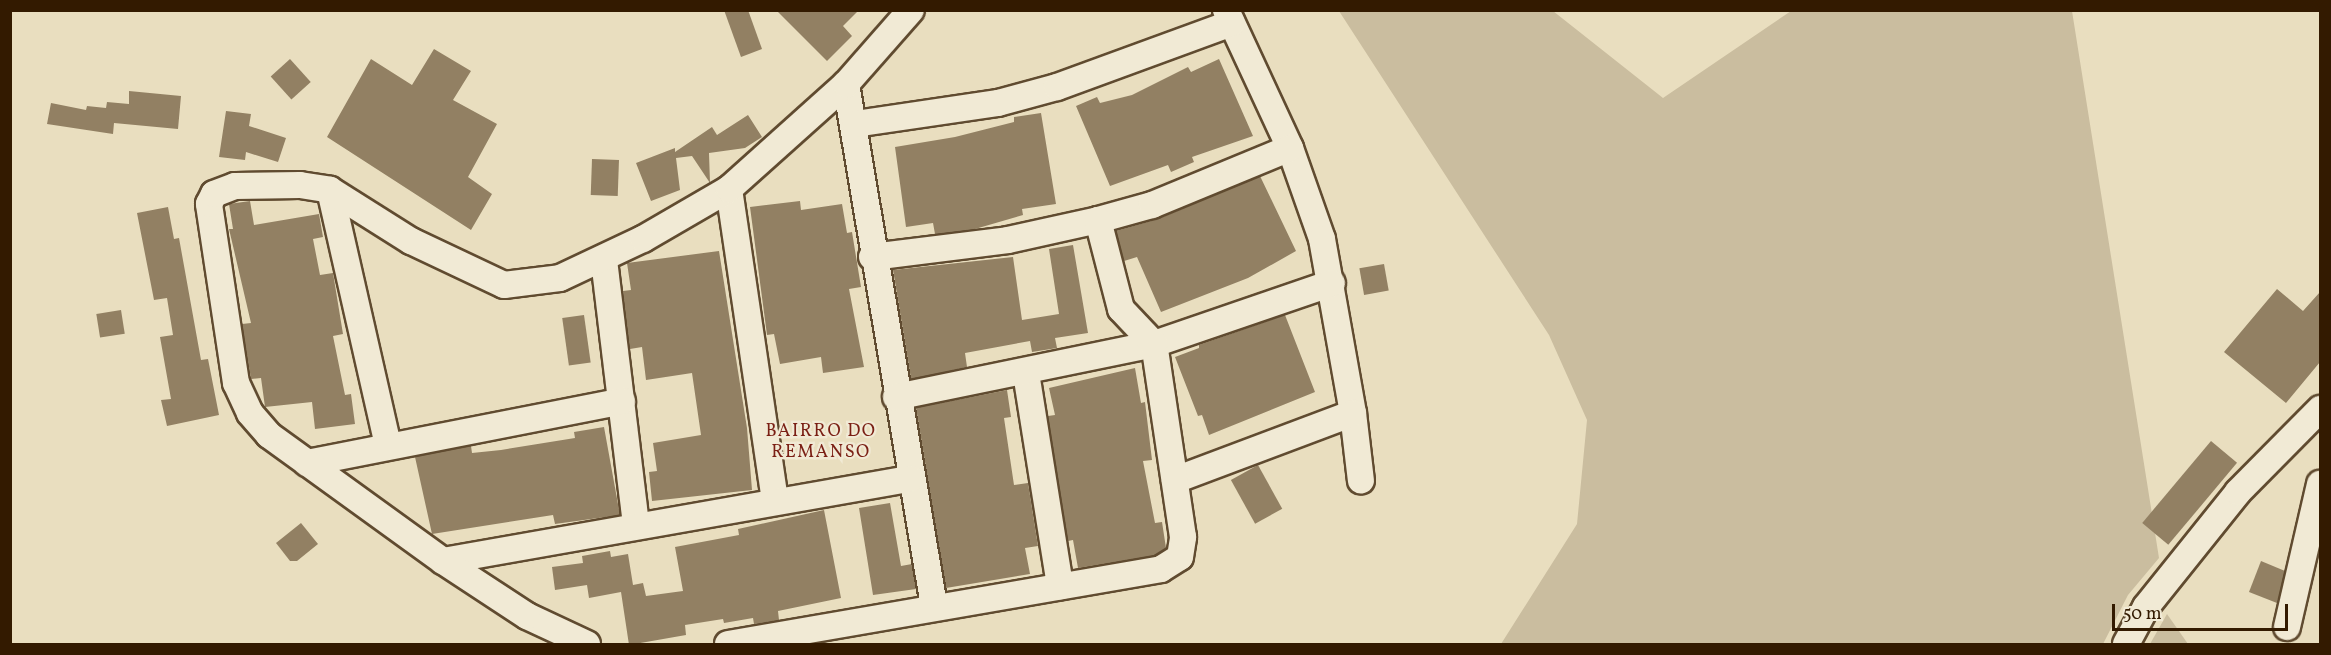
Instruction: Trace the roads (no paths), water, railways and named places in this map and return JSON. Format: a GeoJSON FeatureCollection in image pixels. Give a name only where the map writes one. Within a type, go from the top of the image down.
{"type":"FeatureCollection","features":[{"type":"Feature","properties":{"kind":"street"},"geometry":{"type":"LineString","coordinates":[[587,645],[527,616],[443,561],[269,435],[250,413],[236,383],[209,204],[214,194],[236,186],[300,185],[330,190],[411,241],[504,285],[560,278],[604,260],[729,189],[846,84],[911,10]]}},
{"type":"Feature","properties":{"kind":"street"},"geometry":{"type":"LineString","coordinates":[[855,124],[998,103],[1057,87],[1229,17],[1290,148],[1315,217],[1332,283],[1353,413],[1361,481]]}},
{"type":"Feature","properties":{"kind":"street"},"geometry":{"type":"LineString","coordinates":[[846,84],[855,124],[872,257],[934,606]]}},
{"type":"Feature","properties":{"kind":"street"},"geometry":{"type":"LineString","coordinates":[[872,257],[1008,240],[1098,220],[1162,201],[1290,148]]}},
{"type":"Feature","properties":{"kind":"street"},"geometry":{"type":"LineString","coordinates":[[729,189],[775,500]]}},
{"type":"Feature","properties":{"kind":"street"},"geometry":{"type":"LineString","coordinates":[[330,190],[388,446]]}},
{"type":"Feature","properties":{"kind":"street"},"geometry":{"type":"LineString","coordinates":[[728,645],[1174,564],[1180,557],[1183,537],[1154,344],[1121,309],[1098,220]]}},
{"type":"Feature","properties":{"kind":"street"},"geometry":{"type":"LineString","coordinates":[[604,260],[636,526]]}},
{"type":"Feature","properties":{"kind":"street"},"geometry":{"type":"LineString","coordinates":[[896,397],[1026,373],[1154,344],[1332,283]]}},
{"type":"Feature","properties":{"kind":"street"},"geometry":{"type":"LineString","coordinates":[[1026,373],[1060,586]]}},
{"type":"Feature","properties":{"kind":"street"},"geometry":{"type":"LineString","coordinates":[[308,463],[622,400]]}},
{"type":"Feature","properties":{"kind":"street"},"geometry":{"type":"LineString","coordinates":[[2126,645],[2146,607],[2238,492],[2320,409]]}},
{"type":"Feature","properties":{"kind":"street"},"geometry":{"type":"LineString","coordinates":[[1175,480],[1353,413]]}},
{"type":"Feature","properties":{"kind":"street"},"geometry":{"type":"LineString","coordinates":[[443,561],[775,500],[910,479]]}},
{"type":"Feature","properties":{"kind":"street"},"geometry":{"type":"LineString","coordinates":[[2287,627],[2320,484]]}},
{"type":"Feature","properties":{"kind":"district","name":"BAIRRO DO REMANSO"},"geometry":{"type":"Point","coordinates":[821,443]}}]}
